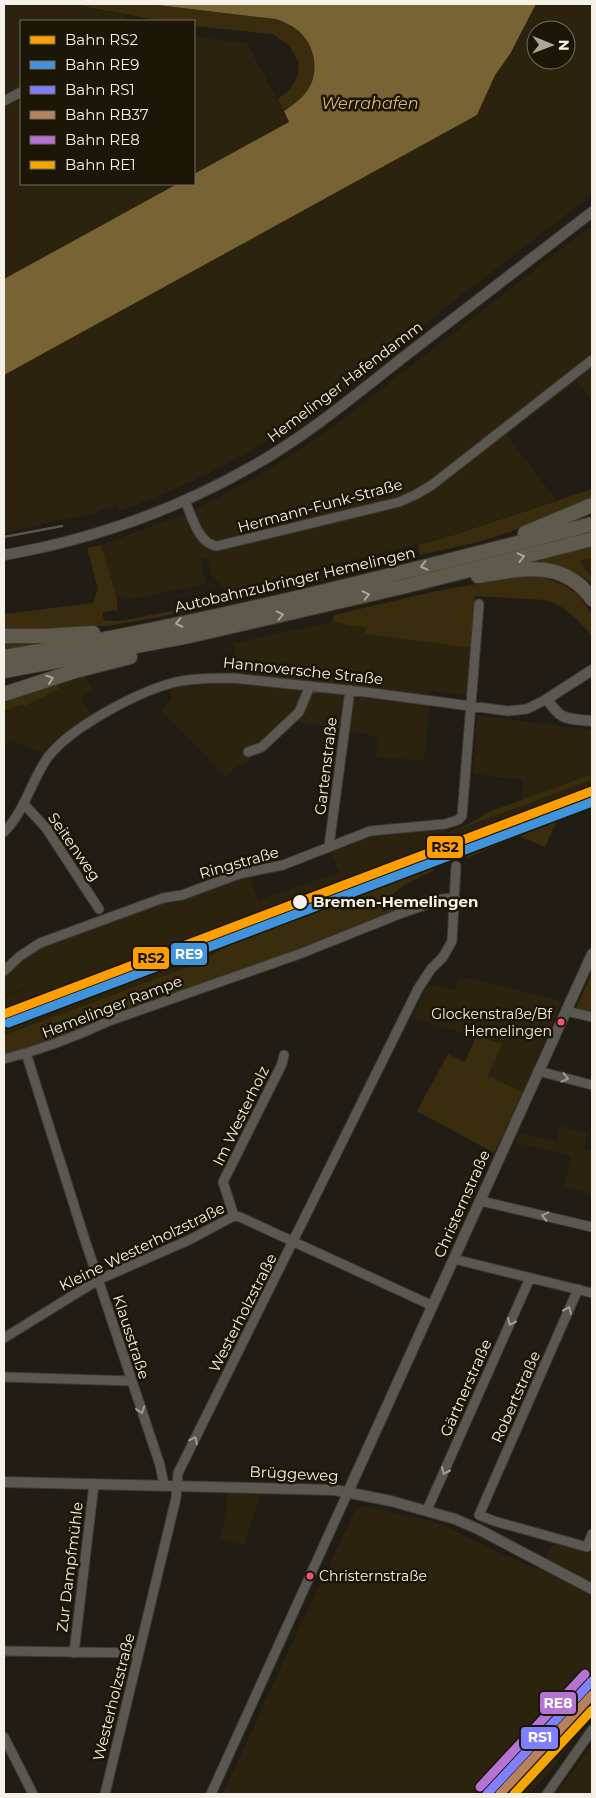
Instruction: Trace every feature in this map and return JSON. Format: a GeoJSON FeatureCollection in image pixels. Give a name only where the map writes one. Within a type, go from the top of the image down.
{"type":"FeatureCollection","features":[{"type":"Feature","properties":{"kind":"highway"},"geometry":{"type":"LineString","coordinates":[[472,555],[491,543],[535,530],[592,505]]}},
{"type":"Feature","properties":{"kind":"highway","name":"Autobahnzubringer Hemelingen"},"geometry":{"type":"LineString","coordinates":[[4,657],[148,630],[284,601],[592,524]]}},
{"type":"Feature","properties":{"kind":"highway","name":"Autobahnzubringer Hemelingen"},"geometry":{"type":"LineString","coordinates":[[4,671],[189,636],[406,586],[592,539]]}},
{"type":"Feature","properties":{"kind":"highway"},"geometry":{"type":"LineString","coordinates":[[406,586],[427,588],[468,578],[516,570],[535,569],[553,571],[569,577],[586,591],[592,599]]}},
{"type":"Feature","properties":{"kind":"highway"},"geometry":{"type":"LineString","coordinates":[[4,636],[84,634],[128,627],[148,630]]}},
{"type":"Feature","properties":{"kind":"highway"},"geometry":{"type":"LineString","coordinates":[[4,694],[75,671],[180,645],[189,636]]}},
{"type":"Feature","properties":{"kind":"street"},"geometry":{"type":"LineString","coordinates":[[4,101],[20,93]]}},
{"type":"Feature","properties":{"kind":"street","name":"Hemelinger Hafendamm"},"geometry":{"type":"LineString","coordinates":[[4,555],[87,537],[130,522],[184,501],[252,467],[323,420],[592,212]]}},
{"type":"Feature","properties":{"kind":"street","name":"Hermann-Funk-Straße"},"geometry":{"type":"LineString","coordinates":[[184,501],[203,540],[217,546],[399,502],[432,485],[592,360]]}},
{"type":"Feature","properties":{"kind":"street"},"geometry":{"type":"LineString","coordinates":[[472,706],[479,604]]}},
{"type":"Feature","properties":{"kind":"street"},"geometry":{"type":"LineString","coordinates":[[592,670],[547,699],[562,717],[592,722]]}},
{"type":"Feature","properties":{"kind":"street","name":"Hannoversche Straße"},"geometry":{"type":"LineString","coordinates":[[4,832],[17,817],[47,758],[60,743],[98,718],[152,690],[175,683],[213,678],[233,678],[519,710],[540,704],[547,699]]}},
{"type":"Feature","properties":{"kind":"street"},"geometry":{"type":"LineString","coordinates":[[248,752],[262,747],[300,712],[310,686]]}},
{"type":"Feature","properties":{"kind":"street","name":"Gartenstraße"},"geometry":{"type":"LineString","coordinates":[[329,846],[350,690]]}},
{"type":"Feature","properties":{"kind":"street","name":"Ringstraße"},"geometry":{"type":"LineString","coordinates":[[4,971],[20,956],[40,943],[163,898],[182,895],[239,874],[283,865],[370,831],[445,824],[458,820],[462,816],[472,706]]}},
{"type":"Feature","properties":{"kind":"street","name":"Seitenweg"},"geometry":{"type":"LineString","coordinates":[[24,804],[46,828],[99,909]]}},
{"type":"Feature","properties":{"kind":"street","name":"Westerholzstraße"},"geometry":{"type":"LineString","coordinates":[[105,1794],[176,1498],[178,1473],[418,990],[431,969],[449,948],[452,941],[456,866]]}},
{"type":"Feature","properties":{"kind":"street","name":"Hemelinger Rampe"},"geometry":{"type":"LineString","coordinates":[[4,1059],[88,1031],[109,1021],[302,953],[410,910],[442,899],[455,898]]}},
{"type":"Feature","properties":{"kind":"street","name":"Christernstraße"},"geometry":{"type":"LineString","coordinates":[[211,1794],[592,954]]}},
{"type":"Feature","properties":{"kind":"street"},"geometry":{"type":"LineString","coordinates":[[566,1010],[592,1018]]}},
{"type":"Feature","properties":{"kind":"street","name":"Klausstraße"},"geometry":{"type":"LineString","coordinates":[[26,1053],[98,1280],[160,1466],[164,1485]]}},
{"type":"Feature","properties":{"kind":"street","name":"Im Westerholz"},"geometry":{"type":"LineString","coordinates":[[234,1216],[223,1182],[282,1064],[284,1055]]}},
{"type":"Feature","properties":{"kind":"street"},"geometry":{"type":"LineString","coordinates":[[538,1071],[592,1085]]}},
{"type":"Feature","properties":{"kind":"street"},"geometry":{"type":"LineString","coordinates":[[481,1201],[592,1227]]}},
{"type":"Feature","properties":{"kind":"street","name":"Kleine Westerholzstraße"},"geometry":{"type":"LineString","coordinates":[[4,1338],[98,1280],[189,1240],[234,1216],[240,1216],[433,1306]]}},
{"type":"Feature","properties":{"kind":"street"},"geometry":{"type":"LineString","coordinates":[[454,1259],[592,1292]]}},
{"type":"Feature","properties":{"kind":"street","name":"Gärtnerstraße"},"geometry":{"type":"LineString","coordinates":[[427,1510],[530,1278]]}},
{"type":"Feature","properties":{"kind":"street","name":"Robertstraße"},"geometry":{"type":"LineString","coordinates":[[578,1289],[479,1515],[587,1547],[592,1534]]}},
{"type":"Feature","properties":{"kind":"street"},"geometry":{"type":"LineString","coordinates":[[4,1377],[131,1381]]}},
{"type":"Feature","properties":{"kind":"street","name":"Brüggeweg"},"geometry":{"type":"LineString","coordinates":[[4,1482],[177,1485],[348,1492],[427,1510],[478,1529],[592,1589]]}},
{"type":"Feature","properties":{"kind":"street","name":"Zur Dampfmühle"},"geometry":{"type":"LineString","coordinates":[[74,1653],[94,1484]]}},
{"type":"Feature","properties":{"kind":"street"},"geometry":{"type":"LineString","coordinates":[[4,1651],[139,1653]]}},
{"type":"Feature","properties":{"kind":"street"},"geometry":{"type":"LineString","coordinates":[[547,1794],[592,1730]]}},
{"type":"Feature","properties":{"kind":"street"},"geometry":{"type":"LineString","coordinates":[[4,1737],[33,1794]]}},
{"type":"Feature","properties":{"kind":"shaded area"},"geometry":{"type":"Polygon","coordinates":[[[4,4],[83,4],[82,7],[126,15],[125,20],[20,20],[20,185],[175,185],[4,279],[4,4]]]}},
{"type":"Feature","properties":{"kind":"shaded area"},"geometry":{"type":"Polygon","coordinates":[[[83,4],[149,4],[276,19],[288,24],[302,34],[308,43],[314,60],[311,84],[298,101],[284,111],[278,99],[289,90],[297,78],[299,63],[289,45],[272,34],[195,26],[195,20],[156,20],[82,6],[83,4]]]}},
{"type":"Feature","properties":{"kind":"shaded area"},"geometry":{"type":"Polygon","coordinates":[[[536,4],[592,4],[592,195],[378,362],[292,426],[252,450],[166,493],[120,511],[116,505],[90,514],[4,533],[4,375],[477,115],[495,75],[510,54],[526,23],[526,70],[576,70],[576,20],[528,20],[536,4]]]}},
{"type":"Feature","properties":{"kind":"shaded area"},"geometry":{"type":"Polygon","coordinates":[[[195,37],[247,43],[289,122],[195,173],[195,37]]]}},
{"type":"Feature","properties":{"kind":"shaded area"},"geometry":{"type":"Polygon","coordinates":[[[592,225],[592,401],[576,381],[507,435],[556,500],[451,536],[226,591],[210,573],[209,558],[200,559],[206,584],[125,600],[116,594],[101,545],[182,515],[227,493],[271,468],[329,430],[592,225]]]}},
{"type":"Feature","properties":{"kind":"shaded area"},"geometry":{"type":"Polygon","coordinates":[[[592,489],[592,501],[482,541],[420,555],[418,545],[451,536],[592,489]]]}},
{"type":"Feature","properties":{"kind":"shaded area"},"geometry":{"type":"Polygon","coordinates":[[[101,545],[116,594],[118,610],[103,612],[105,621],[120,621],[212,603],[213,605],[107,626],[4,629],[4,614],[93,603],[98,589],[87,548],[101,545]]]}},
{"type":"Feature","properties":{"kind":"shaded area"},"geometry":{"type":"Polygon","coordinates":[[[592,546],[592,558],[579,561],[592,578],[592,584],[581,575],[568,569],[541,563],[540,559],[592,546]]]}},
{"type":"Feature","properties":{"kind":"shaded area"},"geometry":{"type":"Polygon","coordinates":[[[592,558],[592,578],[579,561],[592,558]]]}},
{"type":"Feature","properties":{"kind":"shaded area"},"geometry":{"type":"Polygon","coordinates":[[[523,576],[540,576],[564,585],[578,595],[592,614],[592,636],[566,610],[545,600],[475,596],[472,648],[366,634],[366,628],[332,622],[334,615],[436,591],[523,576]]]}},
{"type":"Feature","properties":{"kind":"shaded area"},"geometry":{"type":"Polygon","coordinates":[[[332,622],[366,628],[366,634],[472,648],[467,695],[431,691],[424,761],[376,757],[378,737],[343,729],[291,721],[246,763],[234,768],[225,777],[162,711],[172,698],[169,686],[234,679],[236,667],[234,643],[332,622]]]}},
{"type":"Feature","properties":{"kind":"shaded area"},"geometry":{"type":"Polygon","coordinates":[[[87,637],[4,652],[4,639],[87,637]]]}},
{"type":"Feature","properties":{"kind":"shaded area"},"geometry":{"type":"Polygon","coordinates":[[[84,675],[93,690],[80,698],[91,716],[66,731],[49,745],[43,753],[10,740],[4,745],[4,711],[23,704],[25,706],[59,689],[58,683],[84,675]]]}},
{"type":"Feature","properties":{"kind":"shaded area"},"geometry":{"type":"Polygon","coordinates":[[[58,683],[59,689],[25,706],[22,704],[4,711],[4,701],[58,683]]]}},
{"type":"Feature","properties":{"kind":"shaded area"},"geometry":{"type":"Polygon","coordinates":[[[477,715],[592,730],[592,774],[522,800],[523,780],[473,774],[477,715]]]}},
{"type":"Feature","properties":{"kind":"shaded area"},"geometry":{"type":"Polygon","coordinates":[[[592,774],[592,780],[446,834],[486,813],[592,774]]]}},
{"type":"Feature","properties":{"kind":"shaded area"},"geometry":{"type":"Polygon","coordinates":[[[592,780],[592,799],[439,858],[402,878],[228,945],[204,961],[4,1035],[4,998],[35,983],[4,995],[4,971],[40,947],[160,902],[244,874],[251,880],[258,900],[340,872],[328,848],[370,832],[443,825],[446,834],[592,780]]]}},
{"type":"Feature","properties":{"kind":"shaded area"},"geometry":{"type":"Polygon","coordinates":[[[592,799],[592,804],[558,819],[545,847],[519,836],[467,858],[467,848],[592,799]]]}},
{"type":"Feature","properties":{"kind":"shaded area"},"geometry":{"type":"Polygon","coordinates":[[[431,862],[434,871],[396,891],[385,904],[382,912],[428,894],[428,899],[155,1003],[4,1056],[4,1035],[204,961],[228,945],[402,878],[431,862]]]}},
{"type":"Feature","properties":{"kind":"shaded area"},"geometry":{"type":"Polygon","coordinates":[[[592,973],[592,1012],[576,1008],[592,973]]]}},
{"type":"Feature","properties":{"kind":"shaded area"},"geometry":{"type":"Polygon","coordinates":[[[459,976],[562,1002],[523,1092],[488,1076],[501,1044],[412,1018],[427,987],[433,985],[455,990],[459,976]]]}},
{"type":"Feature","properties":{"kind":"shaded area"},"geometry":{"type":"Polygon","coordinates":[[[476,1036],[502,1044],[488,1076],[523,1092],[494,1153],[417,1111],[448,1054],[465,1062],[476,1036]]]}},
{"type":"Feature","properties":{"kind":"shaded area"},"geometry":{"type":"Polygon","coordinates":[[[560,1126],[587,1133],[584,1148],[592,1151],[592,1194],[564,1187],[571,1156],[515,1143],[520,1133],[556,1141],[560,1126]]]}},
{"type":"Feature","properties":{"kind":"shaded area"},"geometry":{"type":"Polygon","coordinates":[[[227,1493],[261,1494],[244,1546],[220,1538],[226,1515],[227,1493]]]}},
{"type":"Feature","properties":{"kind":"shaded area"},"geometry":{"type":"Polygon","coordinates":[[[357,1507],[369,1507],[435,1522],[537,1570],[554,1543],[592,1553],[592,1716],[551,1770],[529,1794],[223,1794],[357,1507]]]}},
{"type":"Feature","properties":{"kind":"shaded area"},"geometry":{"type":"Polygon","coordinates":[[[592,1745],[592,1794],[556,1794],[592,1745]]]}},
{"type":"Feature","properties":{"kind":"water","name":"Werrahafen"},"geometry":{"type":"Polygon","coordinates":[[[149,4],[536,4],[510,54],[495,75],[477,115],[4,375],[4,279],[175,185],[195,185],[195,173],[289,122],[284,111],[298,101],[308,90],[313,77],[314,60],[307,40],[288,24],[276,19],[149,4]]]}},
{"type":"Feature","properties":{"kind":"railway"},"geometry":{"type":"LineString","coordinates":[[4,537],[62,526]]}},
{"type":"Feature","properties":{"kind":"rail line","name":"RS2"},"geometry":{"type":"LineString","coordinates":[[4,1014],[592,791]]}},
{"type":"Feature","properties":{"kind":"rail line","name":"RE9"},"geometry":{"type":"LineString","coordinates":[[8,1023],[592,802]]}},
{"type":"Feature","properties":{"kind":"rail line","name":"RE8"},"geometry":{"type":"LineString","coordinates":[[480,1787],[585,1674]]}},
{"type":"Feature","properties":{"kind":"rail line","name":"RS1"},"geometry":{"type":"LineString","coordinates":[[487,1794],[592,1681]]}},
{"type":"Feature","properties":{"kind":"rail line","name":"RB37"},"geometry":{"type":"LineString","coordinates":[[500,1794],[592,1695]]}},
{"type":"Feature","properties":{"kind":"rail line","name":"RE1"},"geometry":{"type":"LineString","coordinates":[[514,1794],[592,1710]]}},
{"type":"Feature","properties":{"kind":"place","name":"Bremen-Hemelingen"},"geometry":{"type":"Point","coordinates":[300,902]}},
{"type":"Feature","properties":{"kind":"place","name":"Glockenstraße/Bf Hemelingen"},"geometry":{"type":"Point","coordinates":[561,1022]}},
{"type":"Feature","properties":{"kind":"place","name":"Christernstraße"},"geometry":{"type":"Point","coordinates":[310,1576]}}]}
